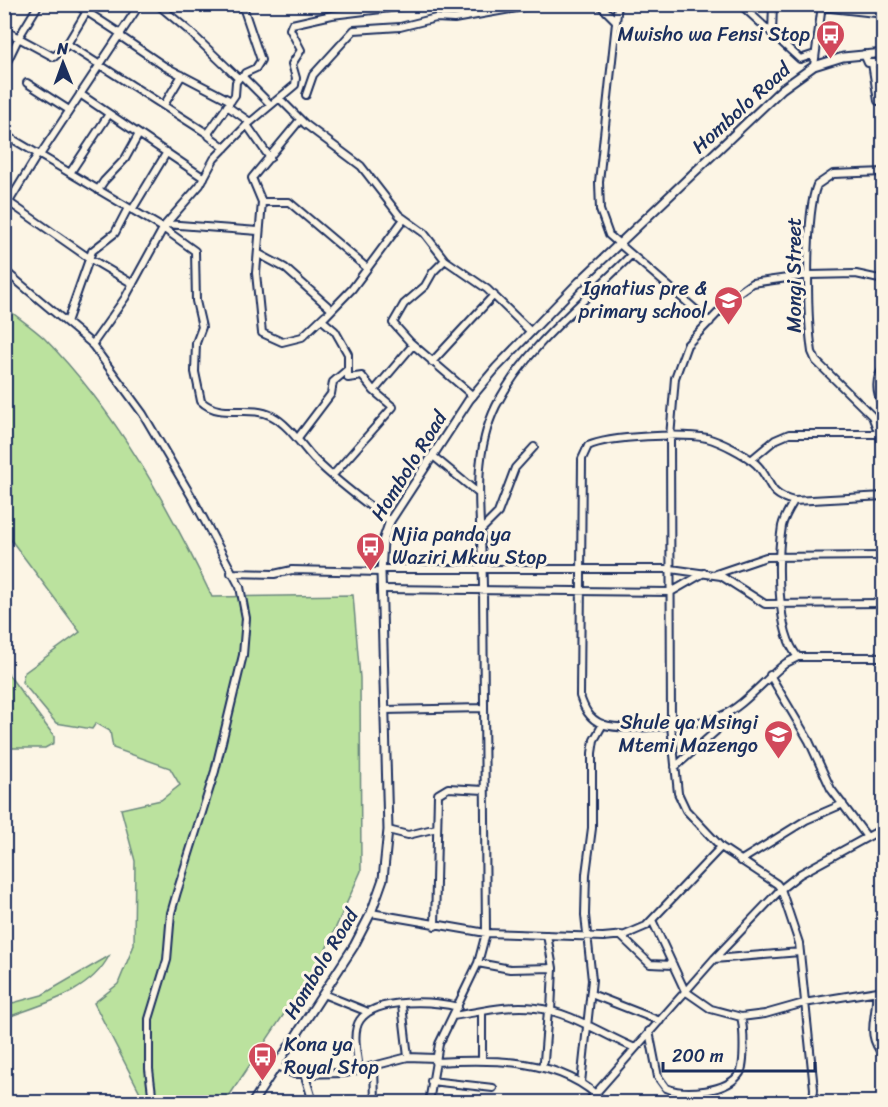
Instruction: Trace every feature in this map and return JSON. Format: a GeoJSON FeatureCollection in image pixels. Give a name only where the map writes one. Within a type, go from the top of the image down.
{"type":"FeatureCollection","features":[{"type":"Feature","properties":{"kind":"street"},"geometry":{"type":"LineString","coordinates":[[4,68],[39,4]]}},
{"type":"Feature","properties":{"kind":"street"},"geometry":{"type":"LineString","coordinates":[[75,4],[164,66],[229,104],[249,123],[254,138],[270,158]]}},
{"type":"Feature","properties":{"kind":"street"},"geometry":{"type":"LineString","coordinates":[[133,284],[7,206],[39,154],[140,4]]}},
{"type":"Feature","properties":{"kind":"street"},"geometry":{"type":"LineString","coordinates":[[157,4],[238,78]]}},
{"type":"Feature","properties":{"kind":"street"},"geometry":{"type":"LineString","coordinates":[[208,134],[235,95],[238,78],[256,68],[261,60],[242,4]]}},
{"type":"Feature","properties":{"kind":"street"},"geometry":{"type":"LineString","coordinates":[[92,345],[133,284],[165,226],[204,178],[211,165],[249,123],[295,85],[296,78],[292,64],[301,53],[291,29],[292,24],[366,8],[423,4]]}},
{"type":"Feature","properties":{"kind":"street"},"geometry":{"type":"LineString","coordinates":[[306,95],[313,75],[354,30],[400,27],[436,18],[454,19],[540,4]]}},
{"type":"Feature","properties":{"kind":"street"},"geometry":{"type":"LineString","coordinates":[[599,4],[616,21]]}},
{"type":"Feature","properties":{"kind":"street"},"geometry":{"type":"LineString","coordinates":[[618,4],[599,196],[605,230],[619,245],[710,322]]}},
{"type":"Feature","properties":{"kind":"street"},"geometry":{"type":"LineString","coordinates":[[740,4],[800,59],[815,54]]}},
{"type":"Feature","properties":{"kind":"street"},"geometry":{"type":"LineString","coordinates":[[772,34],[773,4]]}},
{"type":"Feature","properties":{"kind":"street"},"geometry":{"type":"LineString","coordinates":[[814,66],[822,6],[884,14]]}},
{"type":"Feature","properties":{"kind":"street"},"geometry":{"type":"LineString","coordinates":[[4,30],[49,56],[59,54],[87,11]]}},
{"type":"Feature","properties":{"kind":"street"},"geometry":{"type":"LineString","coordinates":[[67,44],[164,105],[225,148]]}},
{"type":"Feature","properties":{"kind":"street","name":"Hombolo Road"},"geometry":{"type":"LineString","coordinates":[[253,1102],[354,946],[372,913],[383,879],[388,830],[381,571],[383,541],[390,521],[473,396],[531,332],[782,89],[814,66],[864,54],[884,53]]}},
{"type":"Feature","properties":{"kind":"street"},"geometry":{"type":"LineString","coordinates":[[864,54],[866,61],[884,63]]}},
{"type":"Feature","properties":{"kind":"street"},"geometry":{"type":"LineString","coordinates":[[872,63],[878,101]]}},
{"type":"Feature","properties":{"kind":"street"},"geometry":{"type":"LineString","coordinates":[[244,73],[246,83],[271,105]]}},
{"type":"Feature","properties":{"kind":"street"},"geometry":{"type":"LineString","coordinates":[[164,105],[182,75]]}},
{"type":"Feature","properties":{"kind":"street"},"geometry":{"type":"LineString","coordinates":[[27,83],[69,110]]}},
{"type":"Feature","properties":{"kind":"street"},"geometry":{"type":"LineString","coordinates":[[80,94],[204,178]]}},
{"type":"Feature","properties":{"kind":"street"},"geometry":{"type":"LineString","coordinates":[[280,99],[300,120],[361,166],[404,219],[424,233],[445,260],[494,295],[531,332]]}},
{"type":"Feature","properties":{"kind":"street"},"geometry":{"type":"LineString","coordinates":[[70,173],[110,114]]}},
{"type":"Feature","properties":{"kind":"street"},"geometry":{"type":"LineString","coordinates":[[300,120],[252,178],[262,202],[256,273],[262,333],[282,342],[302,337],[352,289],[404,219]]}},
{"type":"Feature","properties":{"kind":"street"},"geometry":{"type":"LineString","coordinates":[[4,134],[130,209],[165,226],[195,251],[196,300],[202,327],[196,343],[195,372],[201,401],[214,409],[234,412],[250,410],[273,417],[333,475],[390,521]]}},
{"type":"Feature","properties":{"kind":"street"},"geometry":{"type":"LineString","coordinates":[[98,190],[125,159],[139,134]]}},
{"type":"Feature","properties":{"kind":"street"},"geometry":{"type":"LineString","coordinates":[[67,322],[83,282],[88,258],[94,248],[118,229],[166,152]]}},
{"type":"Feature","properties":{"kind":"street","name":"Mongi Street"},"geometry":{"type":"LineString","coordinates":[[883,446],[872,416],[816,361],[812,352],[810,210],[817,185],[833,174],[884,172]]}},
{"type":"Feature","properties":{"kind":"street"},"geometry":{"type":"LineString","coordinates":[[262,202],[289,202],[367,268]]}},
{"type":"Feature","properties":{"kind":"street"},"geometry":{"type":"LineString","coordinates":[[165,226],[258,231]]}},
{"type":"Feature","properties":{"kind":"street"},"geometry":{"type":"LineString","coordinates":[[258,254],[285,268],[331,309]]}},
{"type":"Feature","properties":{"kind":"street"},"geometry":{"type":"LineString","coordinates":[[429,1102],[435,1060],[478,963],[486,933],[483,569],[478,493],[490,421],[502,395],[550,335],[631,255]]}},
{"type":"Feature","properties":{"kind":"street"},"geometry":{"type":"LineString","coordinates":[[445,260],[425,286],[404,304],[393,323],[413,345],[473,396]]}},
{"type":"Feature","properties":{"kind":"street"},"geometry":{"type":"LineString","coordinates":[[4,270],[92,345],[143,414],[193,499],[240,587],[246,618],[243,655],[215,771],[171,913],[167,960],[149,1019],[149,1069],[153,1102]]}},
{"type":"Feature","properties":{"kind":"street"},"geometry":{"type":"LineString","coordinates":[[813,1102],[814,1089],[800,952],[781,889],[777,884],[721,847],[682,804],[671,726],[670,437],[679,360],[687,345],[735,295],[752,283],[810,275],[856,274],[884,280]]}},
{"type":"Feature","properties":{"kind":"street"},"geometry":{"type":"LineString","coordinates":[[432,362],[494,295]]}},
{"type":"Feature","properties":{"kind":"street"},"geometry":{"type":"LineString","coordinates":[[325,314],[323,321],[335,331],[348,354],[348,378],[362,376],[374,391],[393,407],[333,475]]}},
{"type":"Feature","properties":{"kind":"street"},"geometry":{"type":"LineString","coordinates":[[374,391],[413,345]]}},
{"type":"Feature","properties":{"kind":"street"},"geometry":{"type":"LineString","coordinates":[[884,368],[877,377],[876,384],[884,409]]}},
{"type":"Feature","properties":{"kind":"street"},"geometry":{"type":"LineString","coordinates":[[297,439],[331,394],[333,382],[347,370]]}},
{"type":"Feature","properties":{"kind":"street"},"geometry":{"type":"LineString","coordinates":[[751,460],[775,440],[789,434],[880,434]]}},
{"type":"Feature","properties":{"kind":"street"},"geometry":{"type":"LineString","coordinates":[[884,496],[794,501],[780,498],[751,460],[710,439],[670,437],[612,440],[596,442],[585,449],[582,459],[580,696],[590,716],[603,724],[671,726],[703,722],[726,713],[770,675],[798,657],[884,657]]}},
{"type":"Feature","properties":{"kind":"street"},"geometry":{"type":"LineString","coordinates":[[480,531],[498,513],[515,468],[534,447]]}},
{"type":"Feature","properties":{"kind":"street"},"geometry":{"type":"LineString","coordinates":[[433,456],[478,493]]}},
{"type":"Feature","properties":{"kind":"street"},"geometry":{"type":"LineString","coordinates":[[794,501],[782,526],[781,605],[786,638],[798,657]]}},
{"type":"Feature","properties":{"kind":"street"},"geometry":{"type":"LineString","coordinates":[[714,575],[759,559],[781,556],[794,559],[884,556]]}},
{"type":"Feature","properties":{"kind":"street"},"geometry":{"type":"LineString","coordinates":[[231,573],[274,574],[292,570],[671,568],[728,579],[756,600],[781,605],[884,603]]}},
{"type":"Feature","properties":{"kind":"street"},"geometry":{"type":"LineString","coordinates":[[382,589],[483,592],[671,592],[704,573]]}},
{"type":"Feature","properties":{"kind":"street"},"geometry":{"type":"LineString","coordinates":[[770,675],[809,741],[831,789],[867,837]]}},
{"type":"Feature","properties":{"kind":"street"},"geometry":{"type":"LineString","coordinates":[[385,710],[483,708]]}},
{"type":"Feature","properties":{"kind":"street"},"geometry":{"type":"LineString","coordinates":[[675,767],[716,731],[726,713]]}},
{"type":"Feature","properties":{"kind":"street"},"geometry":{"type":"LineString","coordinates":[[581,1083],[591,994],[585,898],[592,828],[592,753],[594,740],[603,724]]}},
{"type":"Feature","properties":{"kind":"street"},"geometry":{"type":"LineString","coordinates":[[435,926],[437,801],[440,791],[454,788],[484,790]]}},
{"type":"Feature","properties":{"kind":"street"},"geometry":{"type":"LineString","coordinates":[[740,861],[806,820],[843,804]]}},
{"type":"Feature","properties":{"kind":"street"},"geometry":{"type":"LineString","coordinates":[[388,830],[408,835],[437,828]]}},
{"type":"Feature","properties":{"kind":"street"},"geometry":{"type":"LineString","coordinates":[[588,1102],[685,991],[781,889],[800,874],[884,828]]}},
{"type":"Feature","properties":{"kind":"street"},"geometry":{"type":"LineString","coordinates":[[372,913],[435,926],[486,933],[588,937],[620,935],[646,926],[721,847]]}},
{"type":"Feature","properties":{"kind":"street"},"geometry":{"type":"LineString","coordinates":[[652,920],[685,991],[711,1009],[741,1017],[765,1014],[804,1003],[884,990]]}},
{"type":"Feature","properties":{"kind":"street"},"geometry":{"type":"LineString","coordinates":[[541,1067],[544,1061],[553,968],[547,935]]}},
{"type":"Feature","properties":{"kind":"street"},"geometry":{"type":"LineString","coordinates":[[620,935],[651,964],[673,965]]}},
{"type":"Feature","properties":{"kind":"street"},"geometry":{"type":"LineString","coordinates":[[714,959],[800,952]]}},
{"type":"Feature","properties":{"kind":"street"},"geometry":{"type":"LineString","coordinates":[[478,963],[510,969],[553,968]]}},
{"type":"Feature","properties":{"kind":"street"},"geometry":{"type":"LineString","coordinates":[[876,992],[877,1011],[871,1035],[875,1046],[884,1056]]}},
{"type":"Feature","properties":{"kind":"street"},"geometry":{"type":"LineString","coordinates":[[323,994],[368,1012]]}},
{"type":"Feature","properties":{"kind":"street"},"geometry":{"type":"LineString","coordinates":[[591,994],[660,1021]]}},
{"type":"Feature","properties":{"kind":"street"},"geometry":{"type":"LineString","coordinates":[[359,1070],[356,1031],[360,1020],[368,1012],[428,1001],[458,1007]]}},
{"type":"Feature","properties":{"kind":"street"},"geometry":{"type":"LineString","coordinates":[[402,1005],[408,1057]]}},
{"type":"Feature","properties":{"kind":"street"},"geometry":{"type":"LineString","coordinates":[[453,1016],[518,1007],[549,1011],[587,1025],[635,1048]]}},
{"type":"Feature","properties":{"kind":"street"},"geometry":{"type":"LineString","coordinates":[[482,1012],[482,1060]]}},
{"type":"Feature","properties":{"kind":"street"},"geometry":{"type":"LineString","coordinates":[[650,1031],[660,1082],[666,1088],[684,1097],[724,1084],[739,1074],[743,1065],[741,1017]]}},
{"type":"Feature","properties":{"kind":"street"},"geometry":{"type":"LineString","coordinates":[[277,1066],[294,1074],[346,1073],[408,1057],[435,1060],[482,1060],[541,1067],[581,1083],[604,1102]]}},
{"type":"Feature","properties":{"kind":"street"},"geometry":{"type":"LineString","coordinates":[[374,1066],[375,1102]]}},
{"type":"Feature","properties":{"kind":"street"},"geometry":{"type":"LineString","coordinates":[[304,1073],[314,1102]]}},
{"type":"Feature","properties":{"kind":"street"},"geometry":{"type":"LineString","coordinates":[[431,1081],[494,1088]]}},
{"type":"Feature","properties":{"kind":"street"},"geometry":{"type":"LineString","coordinates":[[814,1089],[820,1102]]}},
{"type":"Feature","properties":{"kind":"green space"},"geometry":{"type":"Polygon","coordinates":[[[5,307],[44,338],[70,366],[117,428],[158,494],[212,597],[353,595],[360,678],[361,871],[323,956],[225,1102],[145,1102],[94,1003],[118,984],[134,945],[135,861],[121,809],[161,800],[180,785],[170,768],[113,748],[110,731],[96,723],[92,729],[56,723],[22,682],[24,673],[80,632],[5,532],[5,307]]]}},
{"type":"Feature","properties":{"kind":"green space"},"geometry":{"type":"Polygon","coordinates":[[[5,670],[54,736],[54,743],[45,748],[5,748],[5,670]]]}},
{"type":"Feature","properties":{"kind":"green space"},"geometry":{"type":"Polygon","coordinates":[[[109,956],[90,980],[77,989],[5,1018],[5,1005],[42,995],[109,956]]]}},
{"type":"Feature","properties":{"kind":"place","name":"Mwisho wa Fensi Stop"},"geometry":{"type":"Point","coordinates":[831,60]}},
{"type":"Feature","properties":{"kind":"place","name":"Ignatius pre & primary school"},"geometry":{"type":"Point","coordinates":[728,326]}},
{"type":"Feature","properties":{"kind":"place","name":"Njia panda ya Waziri Mkuu Stop"},"geometry":{"type":"Point","coordinates":[371,572]}},
{"type":"Feature","properties":{"kind":"place","name":"Shule ya Msingi Mtemi Mazengo"},"geometry":{"type":"Point","coordinates":[779,760]}},
{"type":"Feature","properties":{"kind":"place","name":"Kona ya Royal Stop"},"geometry":{"type":"Point","coordinates":[263,1082]}}]}
